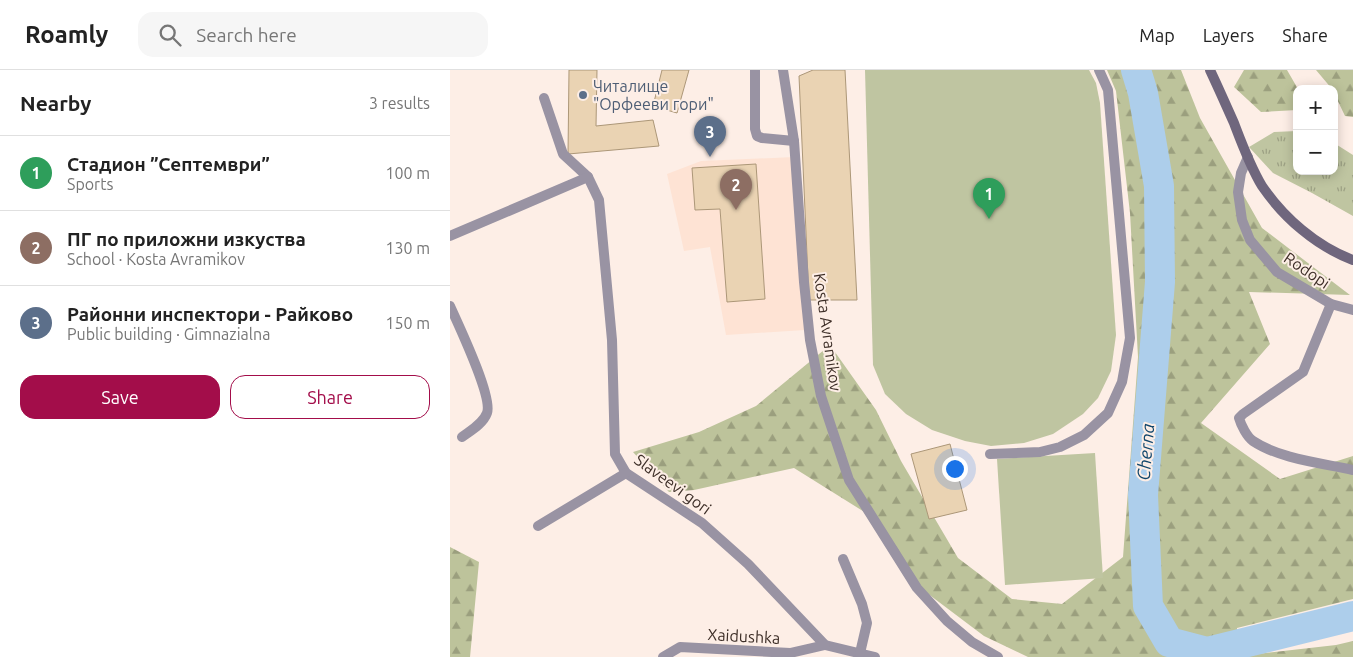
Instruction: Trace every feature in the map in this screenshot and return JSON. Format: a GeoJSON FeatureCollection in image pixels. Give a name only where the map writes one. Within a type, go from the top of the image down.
{"type":"FeatureCollection","features":[{"type":"Feature","properties":{"kind":"main road","name":"Rodopi"},"geometry":{"type":"LineString","coordinates":[[1210,70],[1262,185],[1282,211],[1303,231],[1340,255],[1353,260]]}},
{"type":"Feature","properties":{"kind":"street"},"geometry":{"type":"LineString","coordinates":[[755,70],[755,129],[757,136],[794,141]]}},
{"type":"Feature","properties":{"kind":"street","name":"Kosta Avramikov"},"geometry":{"type":"LineString","coordinates":[[783,70],[794,141],[810,340],[821,396],[849,480],[917,588],[946,621],[972,642],[998,657]]}},
{"type":"Feature","properties":{"kind":"street"},"geometry":{"type":"LineString","coordinates":[[990,454],[1040,452],[1060,447],[1084,435],[1108,413],[1122,382],[1130,338],[1108,90],[1099,70]]}},
{"type":"Feature","properties":{"kind":"street"},"geometry":{"type":"LineString","coordinates":[[450,236],[588,177],[563,154],[544,98]]}},
{"type":"Feature","properties":{"kind":"street","name":"Rodopi"},"geometry":{"type":"LineString","coordinates":[[1248,157],[1240,173],[1238,192],[1242,220],[1250,240],[1277,272],[1331,304],[1353,310]]}},
{"type":"Feature","properties":{"kind":"street","name":"Slaveevi gori"},"geometry":{"type":"LineString","coordinates":[[588,177],[599,200],[612,340],[615,454],[626,473],[702,523],[742,558],[825,645]]}},
{"type":"Feature","properties":{"kind":"street"},"geometry":{"type":"LineString","coordinates":[[1331,304],[1303,372],[1239,418],[1240,423],[1252,440],[1277,453],[1353,470]]}},
{"type":"Feature","properties":{"kind":"street"},"geometry":{"type":"LineString","coordinates":[[450,306],[484,387],[488,403],[487,413],[479,424],[462,437]]}},
{"type":"Feature","properties":{"kind":"street"},"geometry":{"type":"LineString","coordinates":[[538,526],[626,473]]}},
{"type":"Feature","properties":{"kind":"street"},"geometry":{"type":"LineString","coordinates":[[843,559],[862,604],[867,623],[860,653]]}},
{"type":"Feature","properties":{"kind":"street"},"geometry":{"type":"LineString","coordinates":[[825,645],[875,657]]}},
{"type":"Feature","properties":{"kind":"street","name":"Xaidushka"},"geometry":{"type":"LineString","coordinates":[[664,657],[680,647],[790,653],[825,645]]}},
{"type":"Feature","properties":{"kind":"street"},"geometry":{"type":"LineString","coordinates":[[685,657],[698,648]]}},
{"type":"Feature","properties":{"kind":"shaded area"},"geometry":{"type":"Polygon","coordinates":[[[794,157],[805,330],[726,335],[710,247],[684,251],[667,174],[701,161],[794,157]]]}},
{"type":"Feature","properties":{"kind":"green space"},"geometry":{"type":"Polygon","coordinates":[[[865,70],[1089,70],[1096,83],[1100,103],[1116,335],[1111,371],[1098,398],[1083,414],[1053,434],[1024,443],[991,446],[965,441],[932,430],[906,414],[885,394],[873,365],[865,70]]]}},
{"type":"Feature","properties":{"kind":"green space"},"geometry":{"type":"Polygon","coordinates":[[[1107,70],[1181,70],[1200,118],[1262,228],[1350,295],[1249,292],[1270,344],[1201,423],[1280,479],[1353,456],[1353,599],[1237,628],[1238,656],[1336,645],[1353,641],[1353,657],[1028,657],[984,636],[911,581],[866,513],[794,468],[694,490],[669,492],[633,452],[699,432],[756,406],[830,345],[876,410],[901,461],[958,558],[1012,599],[1062,604],[1123,557],[1138,357],[1130,213],[1116,91],[1107,70]]]}},
{"type":"Feature","properties":{"kind":"green space"},"geometry":{"type":"Polygon","coordinates":[[[1244,70],[1287,70],[1296,85],[1293,85],[1293,110],[1261,112],[1234,87],[1244,70]]]}},
{"type":"Feature","properties":{"kind":"green space"},"geometry":{"type":"Polygon","coordinates":[[[1316,70],[1353,70],[1353,117],[1345,116],[1338,101],[1338,85],[1329,85],[1316,70]]]}},
{"type":"Feature","properties":{"kind":"green space"},"geometry":{"type":"Polygon","coordinates":[[[1293,131],[1293,175],[1338,175],[1338,146],[1353,155],[1353,216],[1273,173],[1249,147],[1274,132],[1293,131]]]}},
{"type":"Feature","properties":{"kind":"green space"},"geometry":{"type":"Polygon","coordinates":[[[1095,453],[1103,578],[1005,585],[997,459],[1095,453]]]}},
{"type":"Feature","properties":{"kind":"green space"},"geometry":{"type":"Polygon","coordinates":[[[450,547],[479,562],[470,657],[450,657],[450,547]]]}},
{"type":"Feature","properties":{"kind":"building","name":"Читалище \"Орфееви гори\""},"geometry":{"type":"Polygon","coordinates":[[[569,70],[597,70],[596,126],[653,120],[659,146],[568,154],[569,70]]]}},
{"type":"Feature","properties":{"kind":"building","name":"Читалище \"Орфееви гори\""},"geometry":{"type":"Polygon","coordinates":[[[662,70],[689,70],[677,113],[653,106],[662,70]]]}},
{"type":"Feature","properties":{"kind":"building"},"geometry":{"type":"Polygon","coordinates":[[[813,70],[845,70],[857,300],[809,300],[799,76],[813,70]]]}},
{"type":"Feature","properties":{"kind":"building"},"geometry":{"type":"Polygon","coordinates":[[[756,164],[765,299],[727,302],[720,209],[695,210],[692,168],[756,164]]]}},
{"type":"Feature","properties":{"kind":"building"},"geometry":{"type":"Polygon","coordinates":[[[950,444],[967,510],[929,519],[911,454],[950,444]]]}},
{"type":"Feature","properties":{"kind":"waterway","name":"Cherna"},"geometry":{"type":"LineString","coordinates":[[1136,70],[1143,93],[1159,186],[1160,282],[1143,495],[1148,606],[1169,642],[1207,652],[1353,616]]}},
{"type":"Feature","properties":{"kind":"place","name":"Читалище \"Орфееви гори\""},"geometry":{"type":"Point","coordinates":[583,95]}},
{"type":"Feature","properties":{"kind":"place","name":"Районни инспектори - Райково"},"geometry":{"type":"Point","coordinates":[710,157]}},
{"type":"Feature","properties":{"kind":"place","name":"ПГ по приложни изкуства"},"geometry":{"type":"Point","coordinates":[736,210]}},
{"type":"Feature","properties":{"kind":"place","name":"Стадион ”Септември”"},"geometry":{"type":"Point","coordinates":[989,219]}}]}
